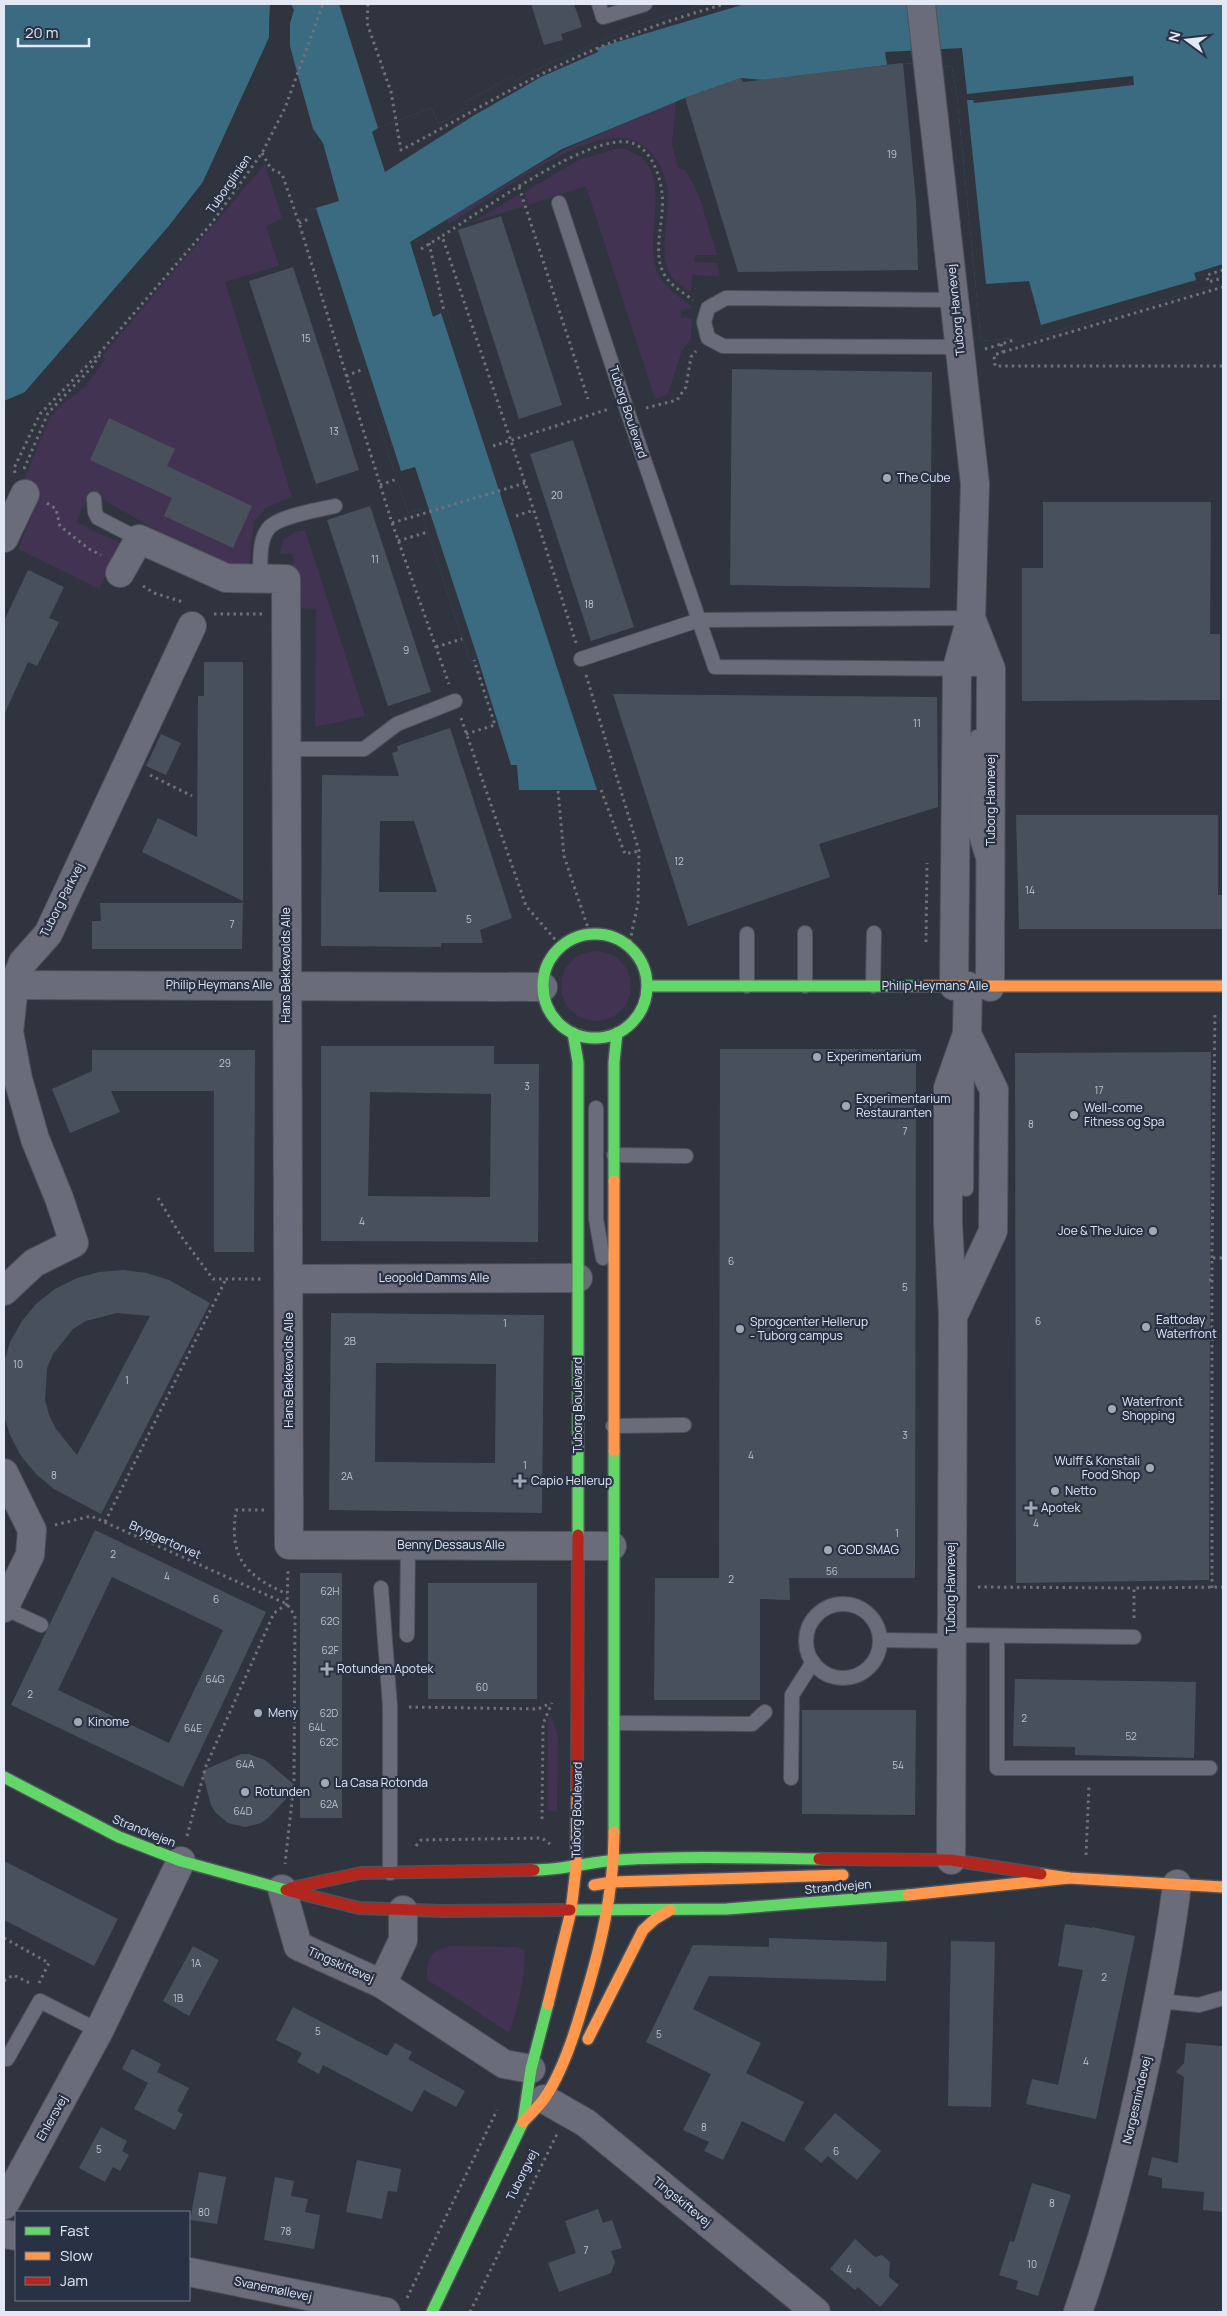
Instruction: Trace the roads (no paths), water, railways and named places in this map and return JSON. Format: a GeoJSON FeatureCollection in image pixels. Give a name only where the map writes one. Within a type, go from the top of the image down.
{"type":"FeatureCollection","features":[{"type":"Feature","properties":{"kind":"street","name":"Tuborg Havnevej"},"geometry":{"type":"LineString","coordinates":[[921,4],[975,484],[971,618],[957,668],[954,885],[970,986]]}},
{"type":"Feature","properties":{"kind":"street"},"geometry":{"type":"LineString","coordinates":[[4,538],[25,494]]}},
{"type":"Feature","properties":{"kind":"street"},"geometry":{"type":"LineString","coordinates":[[120,572],[139,539]]}},
{"type":"Feature","properties":{"kind":"street","name":"Hans Bekkevolds Alle"},"geometry":{"type":"LineString","coordinates":[[139,539],[226,578],[286,579],[286,986],[279,1279],[289,1545]]}},
{"type":"Feature","properties":{"kind":"street","name":"Tuborg Havnevej"},"geometry":{"type":"LineString","coordinates":[[951,1860],[953,1315],[948,1223],[948,1088],[967,1034],[970,986],[990,885],[991,669],[971,618]]}},
{"type":"Feature","properties":{"kind":"street","name":"Tuborg Parkvej"},"geometry":{"type":"LineString","coordinates":[[4,1291],[34,1264],[74,1243],[59,1198],[35,1139],[18,1079],[9,1032],[14,985],[23,962],[48,934],[192,626]]}},
{"type":"Feature","properties":{"kind":"street"},"geometry":{"type":"LineString","coordinates":[[590,934],[604,934],[618,938],[630,946],[640,957],[648,986],[645,1001],[639,1015],[630,1025],[617,1033],[603,1037],[588,1037],[573,1033],[561,1025],[552,1014],[546,1001],[543,987],[545,972],[551,958],[561,946],[575,938],[590,934]]}},
{"type":"Feature","properties":{"kind":"street","name":"Philip Heymans Alle"},"geometry":{"type":"LineString","coordinates":[[14,985],[543,987]]}},
{"type":"Feature","properties":{"kind":"street","name":"Philip Heymans Alle"},"geometry":{"type":"LineString","coordinates":[[648,986],[1219,986]]}},
{"type":"Feature","properties":{"kind":"street","name":"Tuborg Boulevard"},"geometry":{"type":"LineString","coordinates":[[571,1910],[576,1868],[578,1546],[578,1062],[573,1033]]}},
{"type":"Feature","properties":{"kind":"street"},"geometry":{"type":"LineString","coordinates":[[614,1860],[612,1546],[614,1062],[617,1033]]}},
{"type":"Feature","properties":{"kind":"street","name":"Tuborg Havnevej"},"geometry":{"type":"LineString","coordinates":[[953,1315],[993,1231],[994,1090],[967,1034]]}},
{"type":"Feature","properties":{"kind":"street","name":"Leopold Damms Alle"},"geometry":{"type":"LineString","coordinates":[[279,1279],[578,1278]]}},
{"type":"Feature","properties":{"kind":"street"},"geometry":{"type":"LineString","coordinates":[[4,1473],[32,1530],[30,1555],[4,1608]]}},
{"type":"Feature","properties":{"kind":"street","name":"Benny Dessaus Alle"},"geometry":{"type":"LineString","coordinates":[[289,1545],[612,1546]]}},
{"type":"Feature","properties":{"kind":"street","name":"Strandvejen"},"geometry":{"type":"LineString","coordinates":[[4,1777],[119,1837],[181,1861],[359,1908],[403,1910],[670,1910],[787,1905],[913,1895],[1070,1878],[1223,1887]]}},
{"type":"Feature","properties":{"kind":"street","name":"Strandvejen"},"geometry":{"type":"LineString","coordinates":[[282,1889],[361,1873],[534,1871],[576,1868],[614,1860],[680,1857],[951,1860],[1070,1878]]}},
{"type":"Feature","properties":{"kind":"street","name":"Tuborgvej"},"geometry":{"type":"LineString","coordinates":[[432,2312],[524,2122],[544,2099],[571,2044],[599,1954],[608,1911],[614,1860]]}},
{"type":"Feature","properties":{"kind":"street"},"geometry":{"type":"LineString","coordinates":[[874,1871],[951,1860]]}},
{"type":"Feature","properties":{"kind":"street","name":"Ehlersvej"},"geometry":{"type":"LineString","coordinates":[[4,2205],[99,2031],[181,1861]]}},
{"type":"Feature","properties":{"kind":"street"},"geometry":{"type":"LineString","coordinates":[[571,1910],[582,1892],[597,1884],[612,1882],[855,1874]]}},
{"type":"Feature","properties":{"kind":"street","name":"Norgesmindevej"},"geometry":{"type":"LineString","coordinates":[[1078,2312],[1094,2267],[1132,2125],[1171,1939],[1177,1884]]}},
{"type":"Feature","properties":{"kind":"street","name":"Tingskiftevej"},"geometry":{"type":"LineString","coordinates":[[282,1889],[298,1946],[382,1984],[504,2064],[531,2069]]}},
{"type":"Feature","properties":{"kind":"street","name":"Tingskiftevej"},"geometry":{"type":"LineString","coordinates":[[382,1984],[403,1940],[403,1910]]}},
{"type":"Feature","properties":{"kind":"street","name":"Tuborgvej"},"geometry":{"type":"LineString","coordinates":[[524,2122],[531,2069],[571,1910]]}},
{"type":"Feature","properties":{"kind":"street"},"geometry":{"type":"LineString","coordinates":[[544,2099],[581,2054],[643,1930],[655,1919],[670,1910]]}},
{"type":"Feature","properties":{"kind":"street","name":"Tingskiftevej"},"geometry":{"type":"LineString","coordinates":[[544,2099],[586,2123],[816,2312]]}},
{"type":"Feature","properties":{"kind":"street","name":"Svanemøllevej"},"geometry":{"type":"LineString","coordinates":[[190,2272],[386,2312]]}},
{"type":"Feature","properties":{"kind":"lane"},"geometry":{"type":"LineString","coordinates":[[599,4],[603,17],[645,4]]}},
{"type":"Feature","properties":{"kind":"lane","name":"Tuborg Boulevard"},"geometry":{"type":"LineString","coordinates":[[560,203],[627,409],[715,667],[991,669]]}},
{"type":"Feature","properties":{"kind":"lane"},"geometry":{"type":"LineString","coordinates":[[955,300],[726,298],[708,308],[704,322],[708,338],[723,346],[960,347]]}},
{"type":"Feature","properties":{"kind":"lane"},"geometry":{"type":"LineString","coordinates":[[94,499],[95,512],[98,518],[139,539]]}},
{"type":"Feature","properties":{"kind":"lane"},"geometry":{"type":"LineString","coordinates":[[260,579],[262,545],[268,529],[277,522],[335,506]]}},
{"type":"Feature","properties":{"kind":"lane"},"geometry":{"type":"LineString","coordinates":[[581,659],[699,620],[971,618]]}},
{"type":"Feature","properties":{"kind":"lane"},"geometry":{"type":"LineString","coordinates":[[285,750],[364,749],[397,724],[455,701]]}},
{"type":"Feature","properties":{"kind":"lane"},"geometry":{"type":"LineString","coordinates":[[976,737],[976,835],[990,885]]}},
{"type":"Feature","properties":{"kind":"lane"},"geometry":{"type":"LineString","coordinates":[[954,885],[976,835]]}},
{"type":"Feature","properties":{"kind":"lane"},"geometry":{"type":"LineString","coordinates":[[805,933],[805,986]]}},
{"type":"Feature","properties":{"kind":"lane"},"geometry":{"type":"LineString","coordinates":[[873,986],[874,933]]}},
{"type":"Feature","properties":{"kind":"lane"},"geometry":{"type":"LineString","coordinates":[[747,934],[747,986]]}},
{"type":"Feature","properties":{"kind":"lane"},"geometry":{"type":"LineString","coordinates":[[966,1189],[967,1034]]}},
{"type":"Feature","properties":{"kind":"lane"},"geometry":{"type":"LineString","coordinates":[[596,1108],[596,1219],[613,1310]]}},
{"type":"Feature","properties":{"kind":"lane"},"geometry":{"type":"LineString","coordinates":[[614,1155],[686,1156]]}},
{"type":"Feature","properties":{"kind":"lane"},"geometry":{"type":"LineString","coordinates":[[578,1278],[596,1219]]}},
{"type":"Feature","properties":{"kind":"lane"},"geometry":{"type":"LineString","coordinates":[[613,1426],[684,1425]]}},
{"type":"Feature","properties":{"kind":"lane"},"geometry":{"type":"LineString","coordinates":[[407,1635],[408,1545]]}},
{"type":"Feature","properties":{"kind":"lane"},"geometry":{"type":"LineString","coordinates":[[381,1588],[390,1706],[390,1873]]}},
{"type":"Feature","properties":{"kind":"lane"},"geometry":{"type":"LineString","coordinates":[[843,1604],[855,1605],[865,1611],[873,1619],[878,1629],[880,1640],[878,1652],[873,1662],[855,1676],[844,1678],[832,1676],[822,1670],[814,1662],[806,1641],[808,1629],[813,1619],[822,1611],[832,1606],[843,1604]]}},
{"type":"Feature","properties":{"kind":"lane"},"geometry":{"type":"LineString","coordinates":[[4,1608],[42,1625]]}},
{"type":"Feature","properties":{"kind":"lane"},"geometry":{"type":"LineString","coordinates":[[997,1636],[997,1768],[1210,1768]]}},
{"type":"Feature","properties":{"kind":"lane"},"geometry":{"type":"LineString","coordinates":[[880,1640],[997,1636],[1134,1638]]}},
{"type":"Feature","properties":{"kind":"lane"},"geometry":{"type":"LineString","coordinates":[[791,1778],[792,1696],[814,1662]]}},
{"type":"Feature","properties":{"kind":"lane"},"geometry":{"type":"LineString","coordinates":[[614,1722],[752,1724],[765,1712]]}},
{"type":"Feature","properties":{"kind":"lane"},"geometry":{"type":"LineString","coordinates":[[1159,2001],[1199,2006],[1223,1998]]}},
{"type":"Feature","properties":{"kind":"lane"},"geometry":{"type":"LineString","coordinates":[[7,2059],[40,2001],[99,2031]]}},
{"type":"Feature","properties":{"kind":"water"},"geometry":{"type":"Polygon","coordinates":[[[4,4],[270,4],[269,38],[203,182],[169,226],[25,392],[4,401],[4,4]]]}},
{"type":"Feature","properties":{"kind":"water"},"geometry":{"type":"Polygon","coordinates":[[[291,4],[339,4],[378,128],[431,108],[439,124],[468,107],[465,102],[513,76],[515,81],[550,63],[639,24],[707,4],[1223,4],[1223,276],[1211,279],[1212,286],[1015,343],[1013,338],[981,341],[957,96],[952,67],[903,63],[764,80],[741,78],[685,98],[562,149],[410,242],[433,317],[447,310],[604,790],[519,790],[517,765],[511,765],[478,659],[470,661],[420,509],[408,513],[309,210],[339,201],[323,143],[313,129],[290,46],[290,23],[294,10],[291,4]]]}},
{"type":"Feature","properties":{"kind":"place","name":"The Cube"},"geometry":{"type":"Point","coordinates":[887,478]}},
{"type":"Feature","properties":{"kind":"place","name":"Experimentarium"},"geometry":{"type":"Point","coordinates":[817,1057]}},
{"type":"Feature","properties":{"kind":"place","name":"Experimentarium Restauranten"},"geometry":{"type":"Point","coordinates":[846,1106]}},
{"type":"Feature","properties":{"kind":"place","name":"Well-come Fitness og Spa"},"geometry":{"type":"Point","coordinates":[1074,1115]}},
{"type":"Feature","properties":{"kind":"place","name":"Joe & The Juice"},"geometry":{"type":"Point","coordinates":[1153,1231]}},
{"type":"Feature","properties":{"kind":"place","name":"Eattoday Waterfront"},"geometry":{"type":"Point","coordinates":[1146,1327]}},
{"type":"Feature","properties":{"kind":"place","name":"Sprogcenter Hellerup - Tuborg campus"},"geometry":{"type":"Point","coordinates":[740,1329]}},
{"type":"Feature","properties":{"kind":"place","name":"Waterfront Shopping"},"geometry":{"type":"Point","coordinates":[1112,1409]}},
{"type":"Feature","properties":{"kind":"place","name":"Wulff & Konstali Food Shop"},"geometry":{"type":"Point","coordinates":[1150,1468]}},
{"type":"Feature","properties":{"kind":"place","name":"Capio Hellerup"},"geometry":{"type":"Point","coordinates":[520,1481]}},
{"type":"Feature","properties":{"kind":"place","name":"Netto"},"geometry":{"type":"Point","coordinates":[1055,1491]}},
{"type":"Feature","properties":{"kind":"place","name":"Apotek"},"geometry":{"type":"Point","coordinates":[1031,1508]}},
{"type":"Feature","properties":{"kind":"place","name":"GOD SMAG"},"geometry":{"type":"Point","coordinates":[828,1550]}},
{"type":"Feature","properties":{"kind":"place","name":"Rotunden Apotek"},"geometry":{"type":"Point","coordinates":[327,1669]}},
{"type":"Feature","properties":{"kind":"place","name":"Meny"},"geometry":{"type":"Point","coordinates":[258,1713]}},
{"type":"Feature","properties":{"kind":"place","name":"Kinome"},"geometry":{"type":"Point","coordinates":[78,1722]}},
{"type":"Feature","properties":{"kind":"place","name":"La Casa Rotonda"},"geometry":{"type":"Point","coordinates":[325,1783]}},
{"type":"Feature","properties":{"kind":"place","name":"Rotunden"},"geometry":{"type":"Point","coordinates":[245,1792]}}]}
